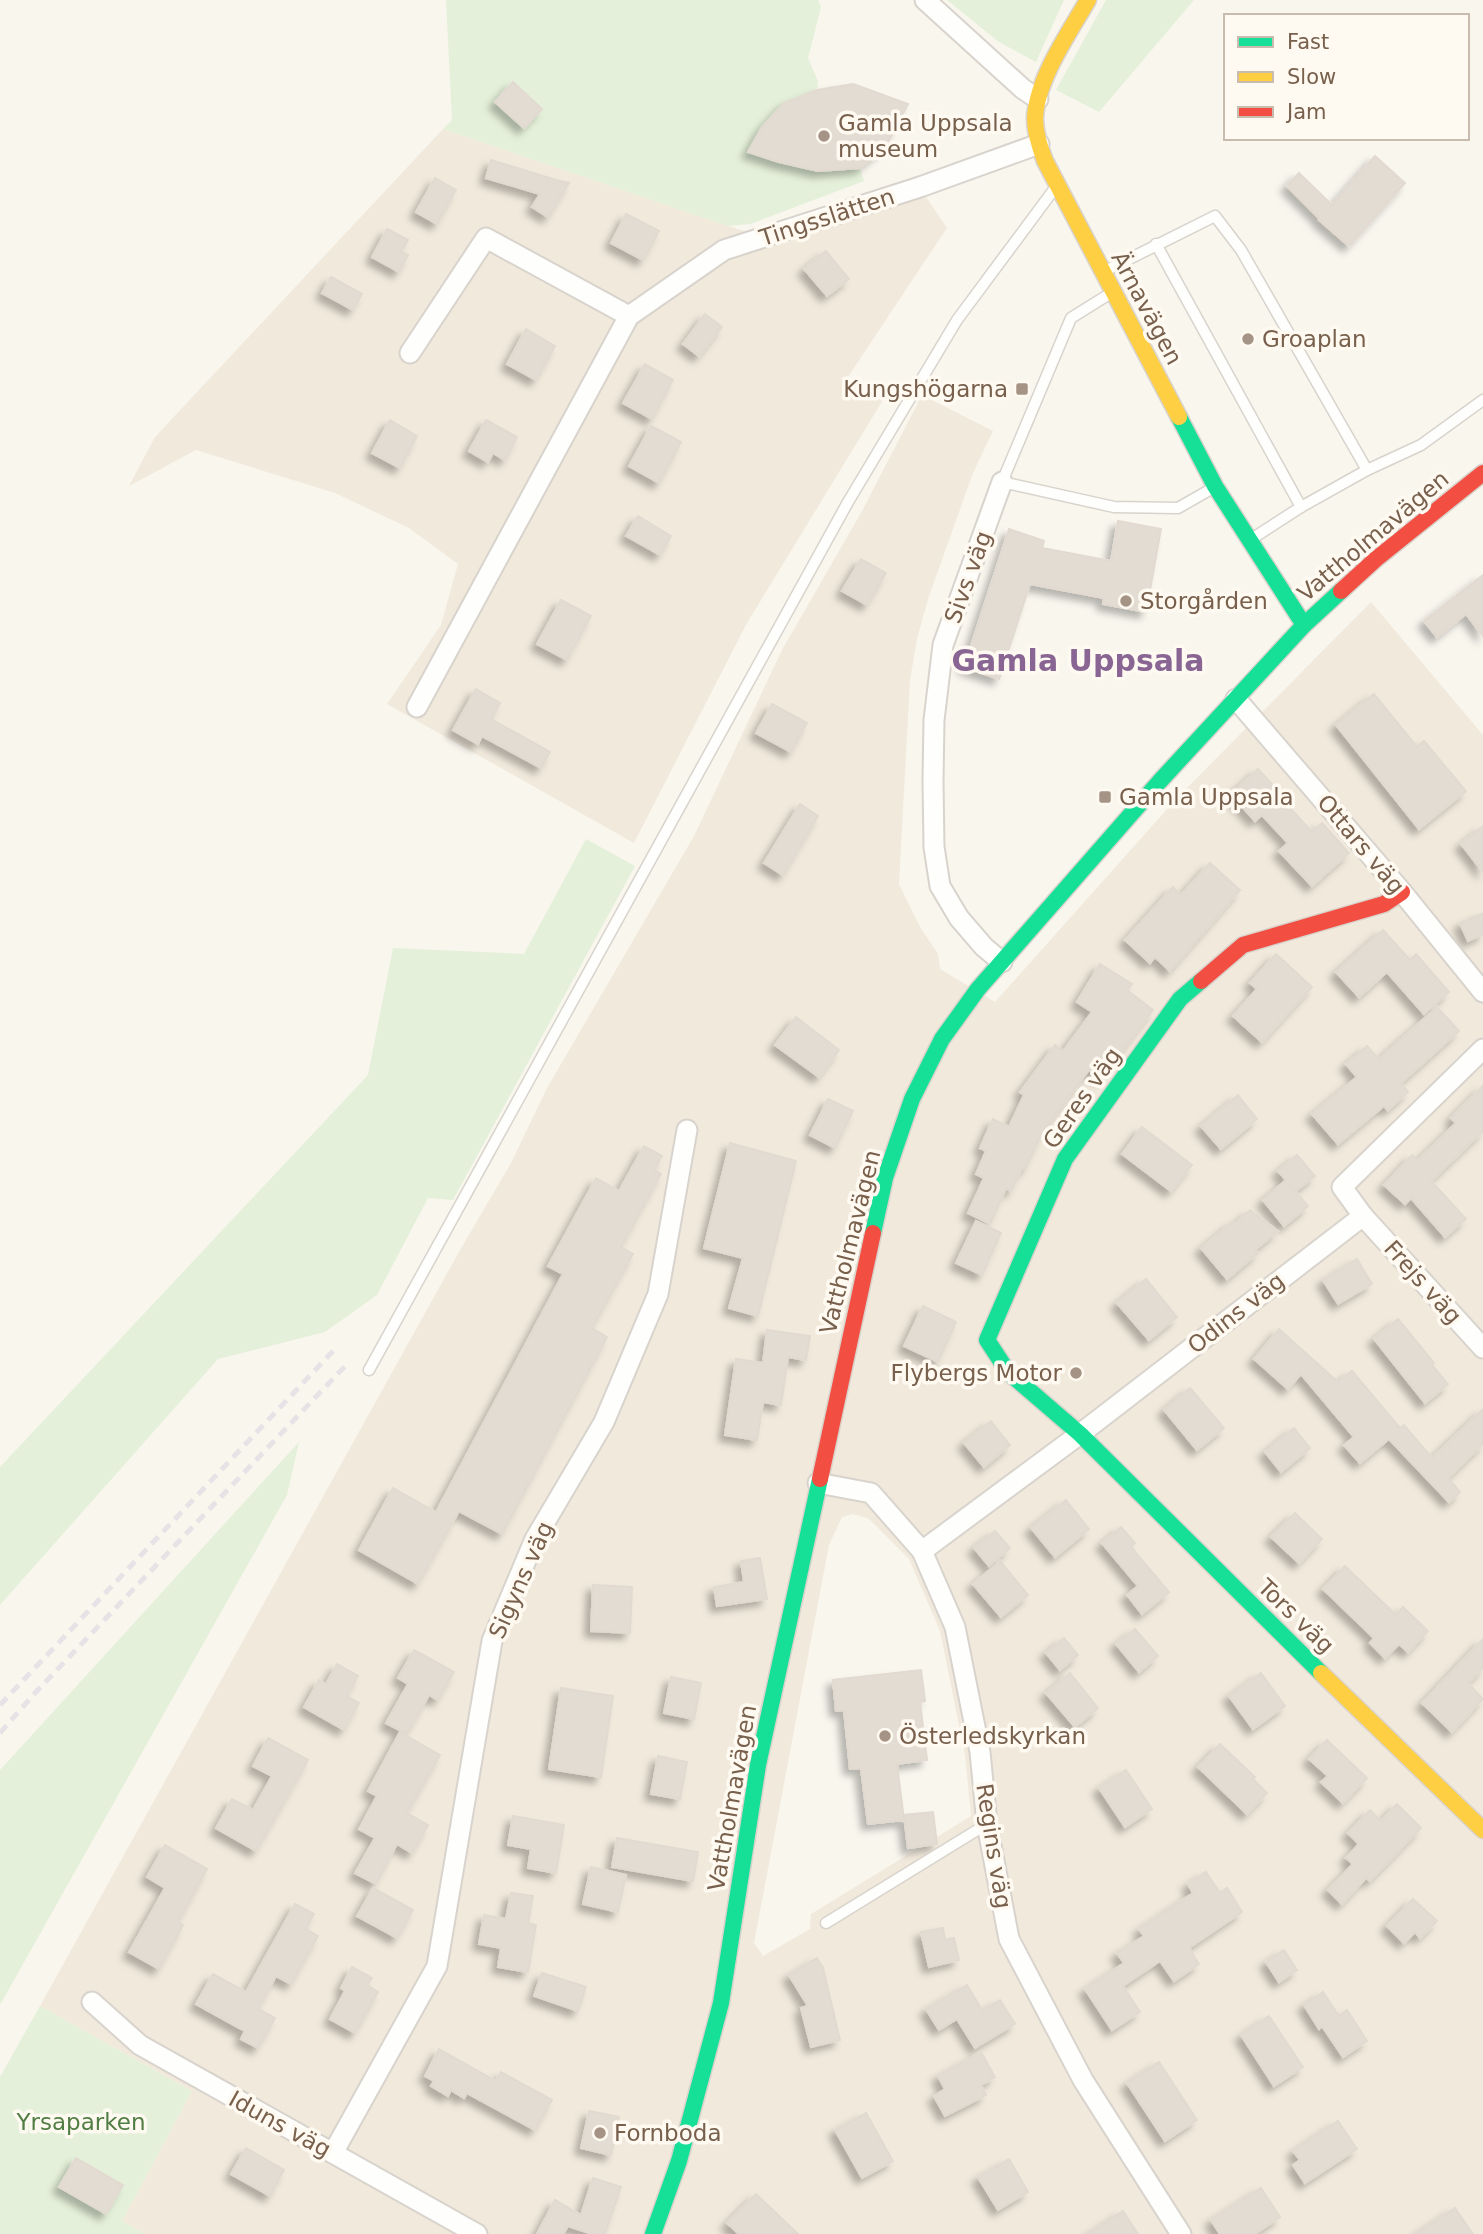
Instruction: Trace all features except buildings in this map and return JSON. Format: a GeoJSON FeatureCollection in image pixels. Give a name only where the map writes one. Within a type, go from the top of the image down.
{"type":"FeatureCollection","features":[{"type":"Feature","properties":{"kind":"street"},"geometry":{"type":"LineString","coordinates":[[925,0],[1023,89],[1038,99]]}},
{"type":"Feature","properties":{"kind":"street","name":"Ärnavägen"},"geometry":{"type":"LineString","coordinates":[[1088,0],[1038,99],[1035,117],[1039,144],[1056,186],[1215,486],[1304,625]]}},
{"type":"Feature","properties":{"kind":"street","name":"Tingsslätten"},"geometry":{"type":"LineString","coordinates":[[417,707],[629,316],[723,250],[920,187],[1039,144]]}},
{"type":"Feature","properties":{"kind":"street"},"geometry":{"type":"LineString","coordinates":[[410,353],[486,239],[629,316]]}},
{"type":"Feature","properties":{"kind":"street","name":"Vattholmavägen"},"geometry":{"type":"LineString","coordinates":[[655,2233],[679,2161],[721,2003],[758,1765],[885,1178],[912,1099],[942,1039],[978,989],[1160,781],[1304,625],[1376,559],[1483,472]]}},
{"type":"Feature","properties":{"kind":"street","name":"Sivs väg"},"geometry":{"type":"LineString","coordinates":[[1002,482],[943,645],[934,720],[934,847],[940,886],[959,918],[984,947],[1002,961]]}},
{"type":"Feature","properties":{"kind":"street","name":"Ottars väg"},"geometry":{"type":"LineString","coordinates":[[1236,699],[1402,892],[1483,992]]}},
{"type":"Feature","properties":{"kind":"street","name":"Geres väg"},"geometry":{"type":"LineString","coordinates":[[1080,1434],[1008,1372],[986,1340],[1065,1159],[1180,999],[1243,945],[1384,904],[1402,892]]}},
{"type":"Feature","properties":{"kind":"street"},"geometry":{"type":"LineString","coordinates":[[1363,1216],[1342,1187],[1483,1049]]}},
{"type":"Feature","properties":{"kind":"street","name":"Sigyns väg"},"geometry":{"type":"LineString","coordinates":[[333,2153],[437,1966],[492,1641],[535,1539],[604,1422],[658,1294],[687,1129]]}},
{"type":"Feature","properties":{"kind":"street","name":"Odins väg"},"geometry":{"type":"LineString","coordinates":[[922,1551],[1080,1434],[1363,1216]]}},
{"type":"Feature","properties":{"kind":"street","name":"Frejs väg"},"geometry":{"type":"LineString","coordinates":[[1363,1216],[1483,1348]]}},
{"type":"Feature","properties":{"kind":"street","name":"Tors väg"},"geometry":{"type":"LineString","coordinates":[[1080,1434],[1196,1551],[1483,1830]]}},
{"type":"Feature","properties":{"kind":"street","name":"Regins väg"},"geometry":{"type":"LineString","coordinates":[[818,1483],[870,1493],[922,1551],[955,1627],[980,1752],[987,1824],[1009,1939],[1083,2080],[1181,2234]]}},
{"type":"Feature","properties":{"kind":"street","name":"Iduns väg"},"geometry":{"type":"LineString","coordinates":[[92,2002],[140,2045],[477,2234]]}},
{"type":"Feature","properties":{"kind":"lane"},"geometry":{"type":"LineString","coordinates":[[369,1370],[848,502],[957,320],[1056,186]]}},
{"type":"Feature","properties":{"kind":"lane"},"geometry":{"type":"LineString","coordinates":[[1102,272],[1215,216],[1241,250],[1367,470]]}},
{"type":"Feature","properties":{"kind":"lane"},"geometry":{"type":"LineString","coordinates":[[1156,244],[1301,507]]}},
{"type":"Feature","properties":{"kind":"lane","name":"Sivs väg"},"geometry":{"type":"LineString","coordinates":[[1002,482],[1070,318],[1114,291]]}},
{"type":"Feature","properties":{"kind":"lane"},"geometry":{"type":"LineString","coordinates":[[1250,540],[1301,507],[1367,470],[1421,445],[1483,400]]}},
{"type":"Feature","properties":{"kind":"lane"},"geometry":{"type":"LineString","coordinates":[[1002,482],[1114,507],[1178,508],[1215,486]]}},
{"type":"Feature","properties":{"kind":"lane"},"geometry":{"type":"LineString","coordinates":[[826,1923],[987,1824]]}},
{"type":"Feature","properties":{"kind":"shaded area"},"geometry":{"type":"Polygon","coordinates":[[[443,129],[773,241],[924,194],[947,228],[846,380],[883,400],[747,623],[634,843],[387,704],[441,625],[458,564],[409,528],[335,493],[196,450],[129,486],[155,437],[443,129]]]}},
{"type":"Feature","properties":{"kind":"shaded area"},"geometry":{"type":"Polygon","coordinates":[[[922,395],[993,431],[973,473],[928,599],[917,639],[910,680],[899,884],[920,927],[938,954],[940,969],[995,1002],[1177,798],[1371,602],[1483,735],[1483,2234],[145,2234],[122,2221],[192,2091],[40,2006],[511,1163],[547,1088],[694,836],[782,650],[862,511],[922,395]],[[853,1514],[842,1517],[829,1545],[754,1943],[763,1956],[810,1929],[811,1914],[971,1816],[965,1755],[940,1631],[909,1559],[869,1519],[853,1514]]]}},
{"type":"Feature","properties":{"kind":"green space"},"geometry":{"type":"Polygon","coordinates":[[[446,0],[818,0],[821,7],[808,58],[818,81],[817,90],[784,103],[762,127],[748,152],[818,171],[860,168],[864,181],[750,224],[728,226],[443,129],[452,120],[446,0]]]}},
{"type":"Feature","properties":{"kind":"green space"},"geometry":{"type":"Polygon","coordinates":[[[947,0],[1064,0],[1036,62],[999,42],[947,0]]]}},
{"type":"Feature","properties":{"kind":"green space"},"geometry":{"type":"Polygon","coordinates":[[[1106,0],[1194,0],[1099,112],[1056,90],[1106,0]]]}},
{"type":"Feature","properties":{"kind":"green space"},"geometry":{"type":"Polygon","coordinates":[[[586,839],[635,866],[453,1200],[428,1198],[377,1295],[325,1332],[218,1359],[0,1605],[0,1467],[368,1075],[393,948],[524,954],[586,839]]]}},
{"type":"Feature","properties":{"kind":"green space"},"geometry":{"type":"Polygon","coordinates":[[[299,1442],[287,1495],[0,2005],[0,1770],[299,1442]]]}},
{"type":"Feature","properties":{"kind":"green space","name":"Yrsaparken"},"geometry":{"type":"Polygon","coordinates":[[[40,2006],[192,2091],[122,2221],[145,2234],[0,2234],[0,2077],[40,2006]]]}},
{"type":"Feature","properties":{"kind":"railway"},"geometry":{"type":"LineString","coordinates":[[0,1705],[334,1350]]}},
{"type":"Feature","properties":{"kind":"railway"},"geometry":{"type":"LineString","coordinates":[[0,1733],[348,1363]]}},
{"type":"Feature","properties":{"kind":"traffic: fast"},"geometry":{"type":"LineString","coordinates":[[1179,417],[1215,486],[1304,625]]}},
{"type":"Feature","properties":{"kind":"traffic: fast"},"geometry":{"type":"LineString","coordinates":[[873,1233],[885,1178],[912,1099],[942,1039],[978,989],[1160,781],[1304,625],[1341,591]]}},
{"type":"Feature","properties":{"kind":"traffic: fast"},"geometry":{"type":"LineString","coordinates":[[1201,981],[1180,999],[1065,1159],[987,1340],[1008,1372],[1080,1434],[1321,1673]]}},
{"type":"Feature","properties":{"kind":"traffic: fast"},"geometry":{"type":"LineString","coordinates":[[653,2234],[679,2161],[721,2003],[758,1765],[820,1479]]}},
{"type":"Feature","properties":{"kind":"traffic: slow"},"geometry":{"type":"LineString","coordinates":[[1088,0],[1047,73],[1037,104],[1037,135],[1045,161],[1179,417]]}},
{"type":"Feature","properties":{"kind":"traffic: slow"},"geometry":{"type":"LineString","coordinates":[[1321,1673],[1483,1830]]}},
{"type":"Feature","properties":{"kind":"traffic: jam"},"geometry":{"type":"LineString","coordinates":[[1341,591],[1376,559],[1483,473]]}},
{"type":"Feature","properties":{"kind":"traffic: jam"},"geometry":{"type":"LineString","coordinates":[[1201,981],[1243,945],[1384,904],[1402,892]]}},
{"type":"Feature","properties":{"kind":"traffic: jam"},"geometry":{"type":"LineString","coordinates":[[820,1479],[873,1233]]}},
{"type":"Feature","properties":{"kind":"place","name":"Gamla Uppsala museum"},"geometry":{"type":"Point","coordinates":[824,136]}},
{"type":"Feature","properties":{"kind":"place","name":"Groaplan"},"geometry":{"type":"Point","coordinates":[1248,339]}},
{"type":"Feature","properties":{"kind":"place","name":"Kungshögarna"},"geometry":{"type":"Point","coordinates":[1022,389]}},
{"type":"Feature","properties":{"kind":"place","name":"Storgården"},"geometry":{"type":"Point","coordinates":[1126,601]}},
{"type":"Feature","properties":{"kind":"place","name":"Gamla Uppsala"},"geometry":{"type":"Point","coordinates":[1105,797]}},
{"type":"Feature","properties":{"kind":"place","name":"Flybergs Motor"},"geometry":{"type":"Point","coordinates":[1076,1373]}},
{"type":"Feature","properties":{"kind":"place","name":"Österledskyrkan"},"geometry":{"type":"Point","coordinates":[885,1736]}},
{"type":"Feature","properties":{"kind":"place","name":"Fornboda"},"geometry":{"type":"Point","coordinates":[600,2133]}},
{"type":"Feature","properties":{"kind":"district","name":"Gamla Uppsala"},"geometry":{"type":"Point","coordinates":[1078,661]}}]}
